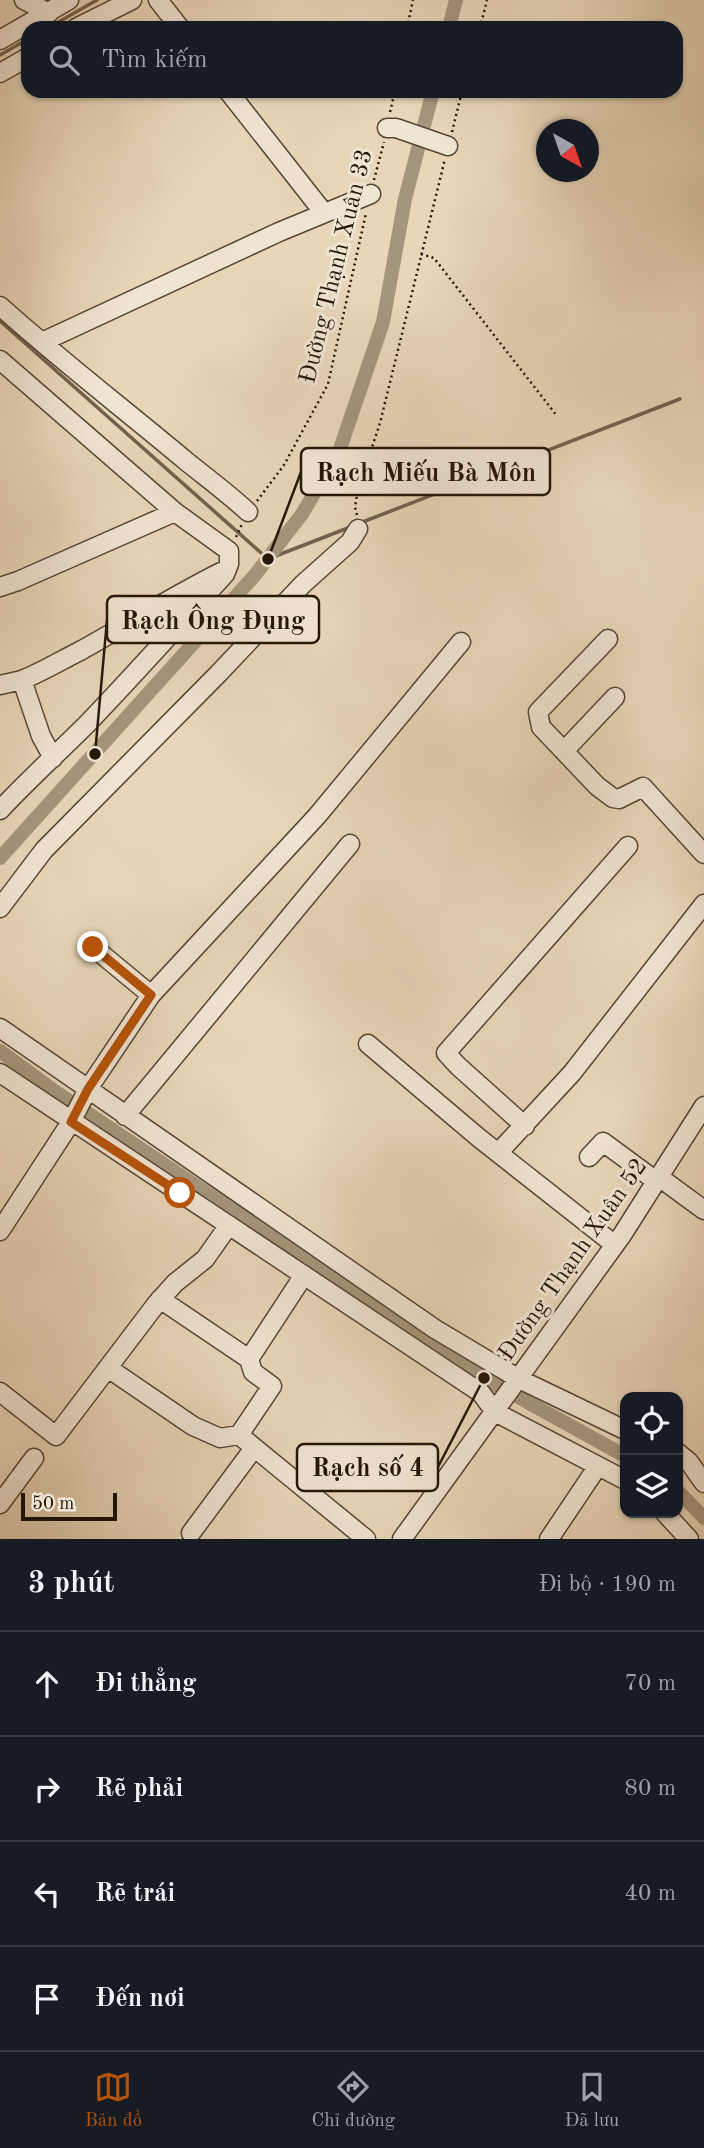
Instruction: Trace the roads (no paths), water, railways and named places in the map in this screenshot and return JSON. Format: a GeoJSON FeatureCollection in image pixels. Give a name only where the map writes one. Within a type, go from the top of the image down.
{"type":"FeatureCollection","features":[{"type":"Feature","properties":{"kind":"street"},"geometry":{"type":"LineString","coordinates":[[24,0],[49,13]]}},
{"type":"Feature","properties":{"kind":"street"},"geometry":{"type":"LineString","coordinates":[[34,21],[69,0]]}},
{"type":"Feature","properties":{"kind":"street"},"geometry":{"type":"LineString","coordinates":[[90,21],[132,0]]}},
{"type":"Feature","properties":{"kind":"street"},"geometry":{"type":"LineString","coordinates":[[158,0],[174,21]]}},
{"type":"Feature","properties":{"kind":"street"},"geometry":{"type":"LineString","coordinates":[[0,40],[21,28]]}},
{"type":"Feature","properties":{"kind":"street"},"geometry":{"type":"LineString","coordinates":[[0,73],[21,61]]}},
{"type":"Feature","properties":{"kind":"street"},"geometry":{"type":"LineString","coordinates":[[233,98],[324,214]]}},
{"type":"Feature","properties":{"kind":"street"},"geometry":{"type":"LineString","coordinates":[[392,128],[444,145]]}},
{"type":"Feature","properties":{"kind":"street"},"geometry":{"type":"LineString","coordinates":[[42,342],[279,232],[371,194]]}},
{"type":"Feature","properties":{"kind":"street"},"geometry":{"type":"LineString","coordinates":[[0,306],[197,470],[225,490],[247,514]]}},
{"type":"Feature","properties":{"kind":"street"},"geometry":{"type":"LineString","coordinates":[[0,359],[175,512],[229,555]]}},
{"type":"Feature","properties":{"kind":"street"},"geometry":{"type":"LineString","coordinates":[[0,587],[175,512]]}},
{"type":"Feature","properties":{"kind":"street"},"geometry":{"type":"LineString","coordinates":[[0,908],[44,850],[303,584],[350,542],[358,529]]}},
{"type":"Feature","properties":{"kind":"street"},"geometry":{"type":"LineString","coordinates":[[0,685],[37,674],[118,631],[185,590],[229,555]]}},
{"type":"Feature","properties":{"kind":"street"},"geometry":{"type":"LineString","coordinates":[[0,810],[53,758],[225,574],[229,555]]}},
{"type":"Feature","properties":{"kind":"street"},"geometry":{"type":"LineString","coordinates":[[608,639],[538,712],[541,727],[597,786],[613,798],[619,799],[643,787],[704,854]]}},
{"type":"Feature","properties":{"kind":"street"},"geometry":{"type":"LineString","coordinates":[[0,1231],[71,1121],[87,1089],[151,995],[317,816],[461,642]]}},
{"type":"Feature","properties":{"kind":"street"},"geometry":{"type":"LineString","coordinates":[[22,680],[41,736],[53,758]]}},
{"type":"Feature","properties":{"kind":"street"},"geometry":{"type":"LineString","coordinates":[[564,751],[615,697]]}},
{"type":"Feature","properties":{"kind":"street"},"geometry":{"type":"LineString","coordinates":[[125,1116],[350,844]]}},
{"type":"Feature","properties":{"kind":"street"},"geometry":{"type":"LineString","coordinates":[[525,1126],[446,1053],[628,846]]}},
{"type":"Feature","properties":{"kind":"street"},"geometry":{"type":"LineString","coordinates":[[498,1153],[572,1073],[704,904]]}},
{"type":"Feature","properties":{"kind":"street"},"geometry":{"type":"LineString","coordinates":[[93,947],[151,995]]}},
{"type":"Feature","properties":{"kind":"street"},"geometry":{"type":"LineString","coordinates":[[0,1028],[435,1329],[519,1379],[620,1428]]}},
{"type":"Feature","properties":{"kind":"street"},"geometry":{"type":"LineString","coordinates":[[369,1044],[498,1153],[615,1245]]}},
{"type":"Feature","properties":{"kind":"street"},"geometry":{"type":"LineString","coordinates":[[0,1073],[481,1393],[496,1411],[620,1477]]}},
{"type":"Feature","properties":{"kind":"street","name":"Đường Thạnh Xuân 52"},"geometry":{"type":"LineString","coordinates":[[402,1539],[615,1245],[704,1106]]}},
{"type":"Feature","properties":{"kind":"street"},"geometry":{"type":"LineString","coordinates":[[589,1157],[603,1142],[704,1210]]}},
{"type":"Feature","properties":{"kind":"street"},"geometry":{"type":"LineString","coordinates":[[0,1392],[56,1436],[160,1300],[175,1283],[205,1259],[229,1225]]}},
{"type":"Feature","properties":{"kind":"street"},"geometry":{"type":"LineString","coordinates":[[249,1359],[304,1275]]}},
{"type":"Feature","properties":{"kind":"street"},"geometry":{"type":"LineString","coordinates":[[108,1368],[193,1426],[220,1438],[239,1435],[272,1386],[253,1372],[249,1359],[160,1300]]}},
{"type":"Feature","properties":{"kind":"street"},"geometry":{"type":"LineString","coordinates":[[239,1435],[366,1539]]}},
{"type":"Feature","properties":{"kind":"street"},"geometry":{"type":"LineString","coordinates":[[191,1534],[254,1448]]}},
{"type":"Feature","properties":{"kind":"street"},"geometry":{"type":"LineString","coordinates":[[690,1457],[703,1480]]}},
{"type":"Feature","properties":{"kind":"street"},"geometry":{"type":"LineString","coordinates":[[0,1504],[34,1458]]}},
{"type":"Feature","properties":{"kind":"street"},"geometry":{"type":"LineString","coordinates":[[550,1539],[598,1466]]}},
{"type":"Feature","properties":{"kind":"street"},"geometry":{"type":"LineString","coordinates":[[670,1518],[689,1539]]}},
{"type":"Feature","properties":{"kind":"waterway"},"geometry":{"type":"LineString","coordinates":[[60,21],[97,0]]}},
{"type":"Feature","properties":{"kind":"waterway"},"geometry":{"type":"LineString","coordinates":[[451,21],[456,0]]}},
{"type":"Feature","properties":{"kind":"waterway"},"geometry":{"type":"LineString","coordinates":[[0,55],[21,43]]}},
{"type":"Feature","properties":{"kind":"waterway"},"geometry":{"type":"LineString","coordinates":[[0,858],[255,575],[302,514],[339,452],[383,322],[405,199],[431,98]]}},
{"type":"Feature","properties":{"kind":"waterway"},"geometry":{"type":"LineString","coordinates":[[0,321],[268,559],[353,526]]}},
{"type":"Feature","properties":{"kind":"waterway"},"geometry":{"type":"LineString","coordinates":[[360,523],[680,399]]}},
{"type":"Feature","properties":{"kind":"waterway"},"geometry":{"type":"LineString","coordinates":[[0,1051],[53,1090],[484,1378],[623,1455]]}},
{"type":"Feature","properties":{"kind":"waterway"},"geometry":{"type":"LineString","coordinates":[[683,1496],[704,1518]]}},
{"type":"Feature","properties":{"kind":"place","name":"Rạch Miếu Bà Môn"},"geometry":{"type":"Point","coordinates":[268,559]}},
{"type":"Feature","properties":{"kind":"place","name":"Rạch Ông Đụng"},"geometry":{"type":"Point","coordinates":[95,754]}},
{"type":"Feature","properties":{"kind":"place","name":"Rạch số 4"},"geometry":{"type":"Point","coordinates":[484,1378]}}]}
